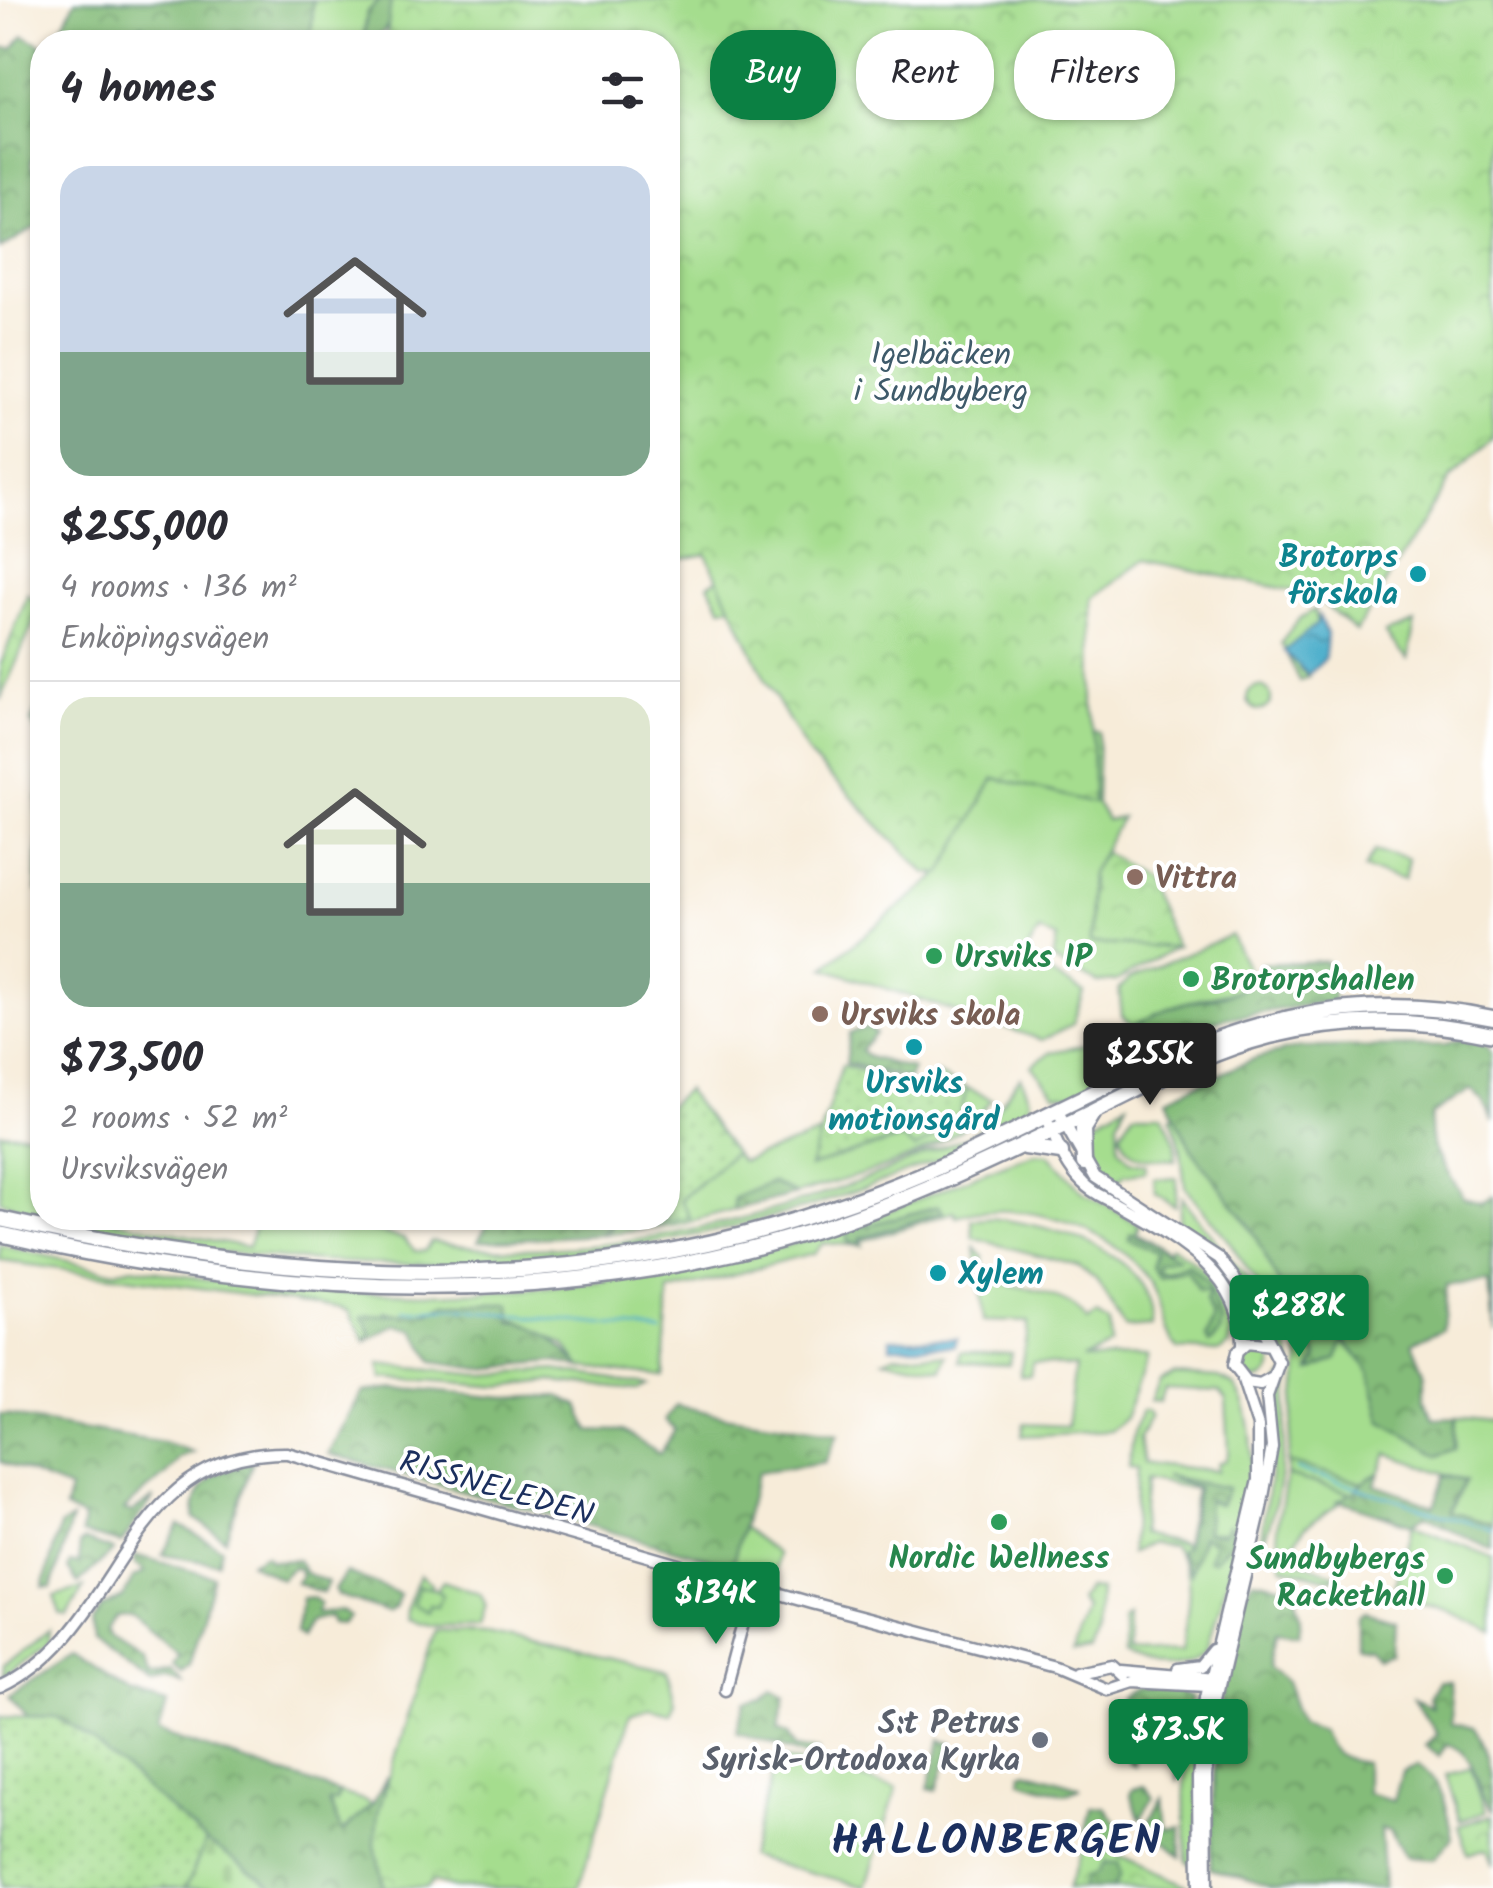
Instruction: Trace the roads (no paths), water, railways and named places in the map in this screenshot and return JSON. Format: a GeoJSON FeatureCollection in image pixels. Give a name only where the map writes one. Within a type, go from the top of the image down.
{"type":"FeatureCollection","features":[{"type":"Feature","properties":{"kind":"main road"},"geometry":{"type":"LineString","coordinates":[[53,1230],[135,1247],[271,1264],[454,1272],[554,1267],[639,1257],[774,1226],[901,1184],[1206,1040],[1292,1015],[1385,1006],[1491,1016]]}},
{"type":"Feature","properties":{"kind":"main road"},"geometry":{"type":"LineString","coordinates":[[0,1234],[128,1261],[283,1280],[426,1286],[549,1282],[671,1266],[812,1231],[916,1195],[1211,1056],[1299,1030],[1395,1022],[1490,1036]]}},
{"type":"Feature","properties":{"kind":"main road"},"geometry":{"type":"LineString","coordinates":[[1084,1163],[1083,1129],[1094,1110]]}},
{"type":"Feature","properties":{"kind":"main road"},"geometry":{"type":"LineString","coordinates":[[1015,1149],[1036,1146],[1062,1152]]}},
{"type":"Feature","properties":{"kind":"main road"},"geometry":{"type":"LineString","coordinates":[[0,1219],[30,1225]]}},
{"type":"Feature","properties":{"kind":"street"},"geometry":{"type":"LineString","coordinates":[[1051,1113],[1058,1128],[1104,1185],[1219,1258],[1238,1283],[1279,1362],[1267,1396],[1272,1447],[1212,1680],[1206,1775],[1207,1888]]}},
{"type":"Feature","properties":{"kind":"street"},"geometry":{"type":"LineString","coordinates":[[1058,1128],[1062,1152],[1088,1188],[1206,1262],[1234,1299],[1242,1323],[1242,1346],[1234,1365],[1244,1380],[1258,1426],[1258,1480],[1212,1680],[1198,1778],[1199,1888]]}},
{"type":"Feature","properties":{"kind":"street"},"geometry":{"type":"LineString","coordinates":[[1242,1346],[1254,1341],[1271,1346]]}},
{"type":"Feature","properties":{"kind":"street"},"geometry":{"type":"LineString","coordinates":[[1244,1380],[1260,1384],[1274,1377]]}},
{"type":"Feature","properties":{"kind":"street","name":"RISSNELEDEN"},"geometry":{"type":"LineString","coordinates":[[0,1688],[42,1663],[69,1634],[158,1508],[180,1486],[227,1458],[254,1453],[287,1453],[1070,1672],[1100,1684]]}},
{"type":"Feature","properties":{"kind":"street"},"geometry":{"type":"LineString","coordinates":[[725,1690],[752,1585]]}},
{"type":"Feature","properties":{"kind":"street"},"geometry":{"type":"LineString","coordinates":[[1167,1672],[1200,1666],[1207,1660],[1225,1611]]}},
{"type":"Feature","properties":{"kind":"street"},"geometry":{"type":"LineString","coordinates":[[1112,1665],[1121,1670],[1167,1672],[1212,1680],[1166,1680],[1120,1685],[1110,1690],[1100,1684],[1101,1669],[1112,1665]]}},
{"type":"Feature","properties":{"kind":"street","name":"RISSNELEDEN"},"geometry":{"type":"LineString","coordinates":[[1070,1672],[1101,1669]]}},
{"type":"Feature","properties":{"kind":"street"},"geometry":{"type":"LineString","coordinates":[[1120,1685],[1121,1670]]}},
{"type":"Feature","properties":{"kind":"water"},"geometry":{"type":"Polygon","coordinates":[[[1319,616],[1327,634],[1325,659],[1308,675],[1284,651],[1317,624],[1319,616]]]}},
{"type":"Feature","properties":{"kind":"water"},"geometry":{"type":"Polygon","coordinates":[[[890,1338],[957,1338],[955,1346],[890,1346],[890,1338]]]}},
{"type":"Feature","properties":{"kind":"waterway"},"geometry":{"type":"LineString","coordinates":[[405,1311],[452,1308],[660,1331]]}},
{"type":"Feature","properties":{"kind":"waterway"},"geometry":{"type":"LineString","coordinates":[[1296,1469],[1493,1530]]}},
{"type":"Feature","properties":{"kind":"place","name":"Brotorps förskola"},"geometry":{"type":"Point","coordinates":[1418,574]}},
{"type":"Feature","properties":{"kind":"place","name":"Vittra"},"geometry":{"type":"Point","coordinates":[1135,877]}},
{"type":"Feature","properties":{"kind":"place","name":"Ursviks IP"},"geometry":{"type":"Point","coordinates":[934,956]}},
{"type":"Feature","properties":{"kind":"place","name":"Brotorpshallen"},"geometry":{"type":"Point","coordinates":[1191,979]}},
{"type":"Feature","properties":{"kind":"place","name":"Ursviks skola"},"geometry":{"type":"Point","coordinates":[820,1014]}},
{"type":"Feature","properties":{"kind":"place","name":"Ursviks motionsgård"},"geometry":{"type":"Point","coordinates":[914,1047]}},
{"type":"Feature","properties":{"kind":"place","name":"Xylem"},"geometry":{"type":"Point","coordinates":[938,1273]}},
{"type":"Feature","properties":{"kind":"place","name":"Nordic Wellness"},"geometry":{"type":"Point","coordinates":[999,1522]}},
{"type":"Feature","properties":{"kind":"place","name":"Sundbybergs Rackethall"},"geometry":{"type":"Point","coordinates":[1445,1576]}},
{"type":"Feature","properties":{"kind":"place","name":"S:t Petrus Syrisk-Ortodoxa Kyrka"},"geometry":{"type":"Point","coordinates":[1040,1740]}},
{"type":"Feature","properties":{"kind":"district","name":"HALLONBERGEN"},"geometry":{"type":"Point","coordinates":[997,1839]}},
{"type":"Feature","properties":{"kind":"park label","name":"Igelbäcken i Sundbyberg"},"geometry":{"type":"Point","coordinates":[941,372]}}]}
